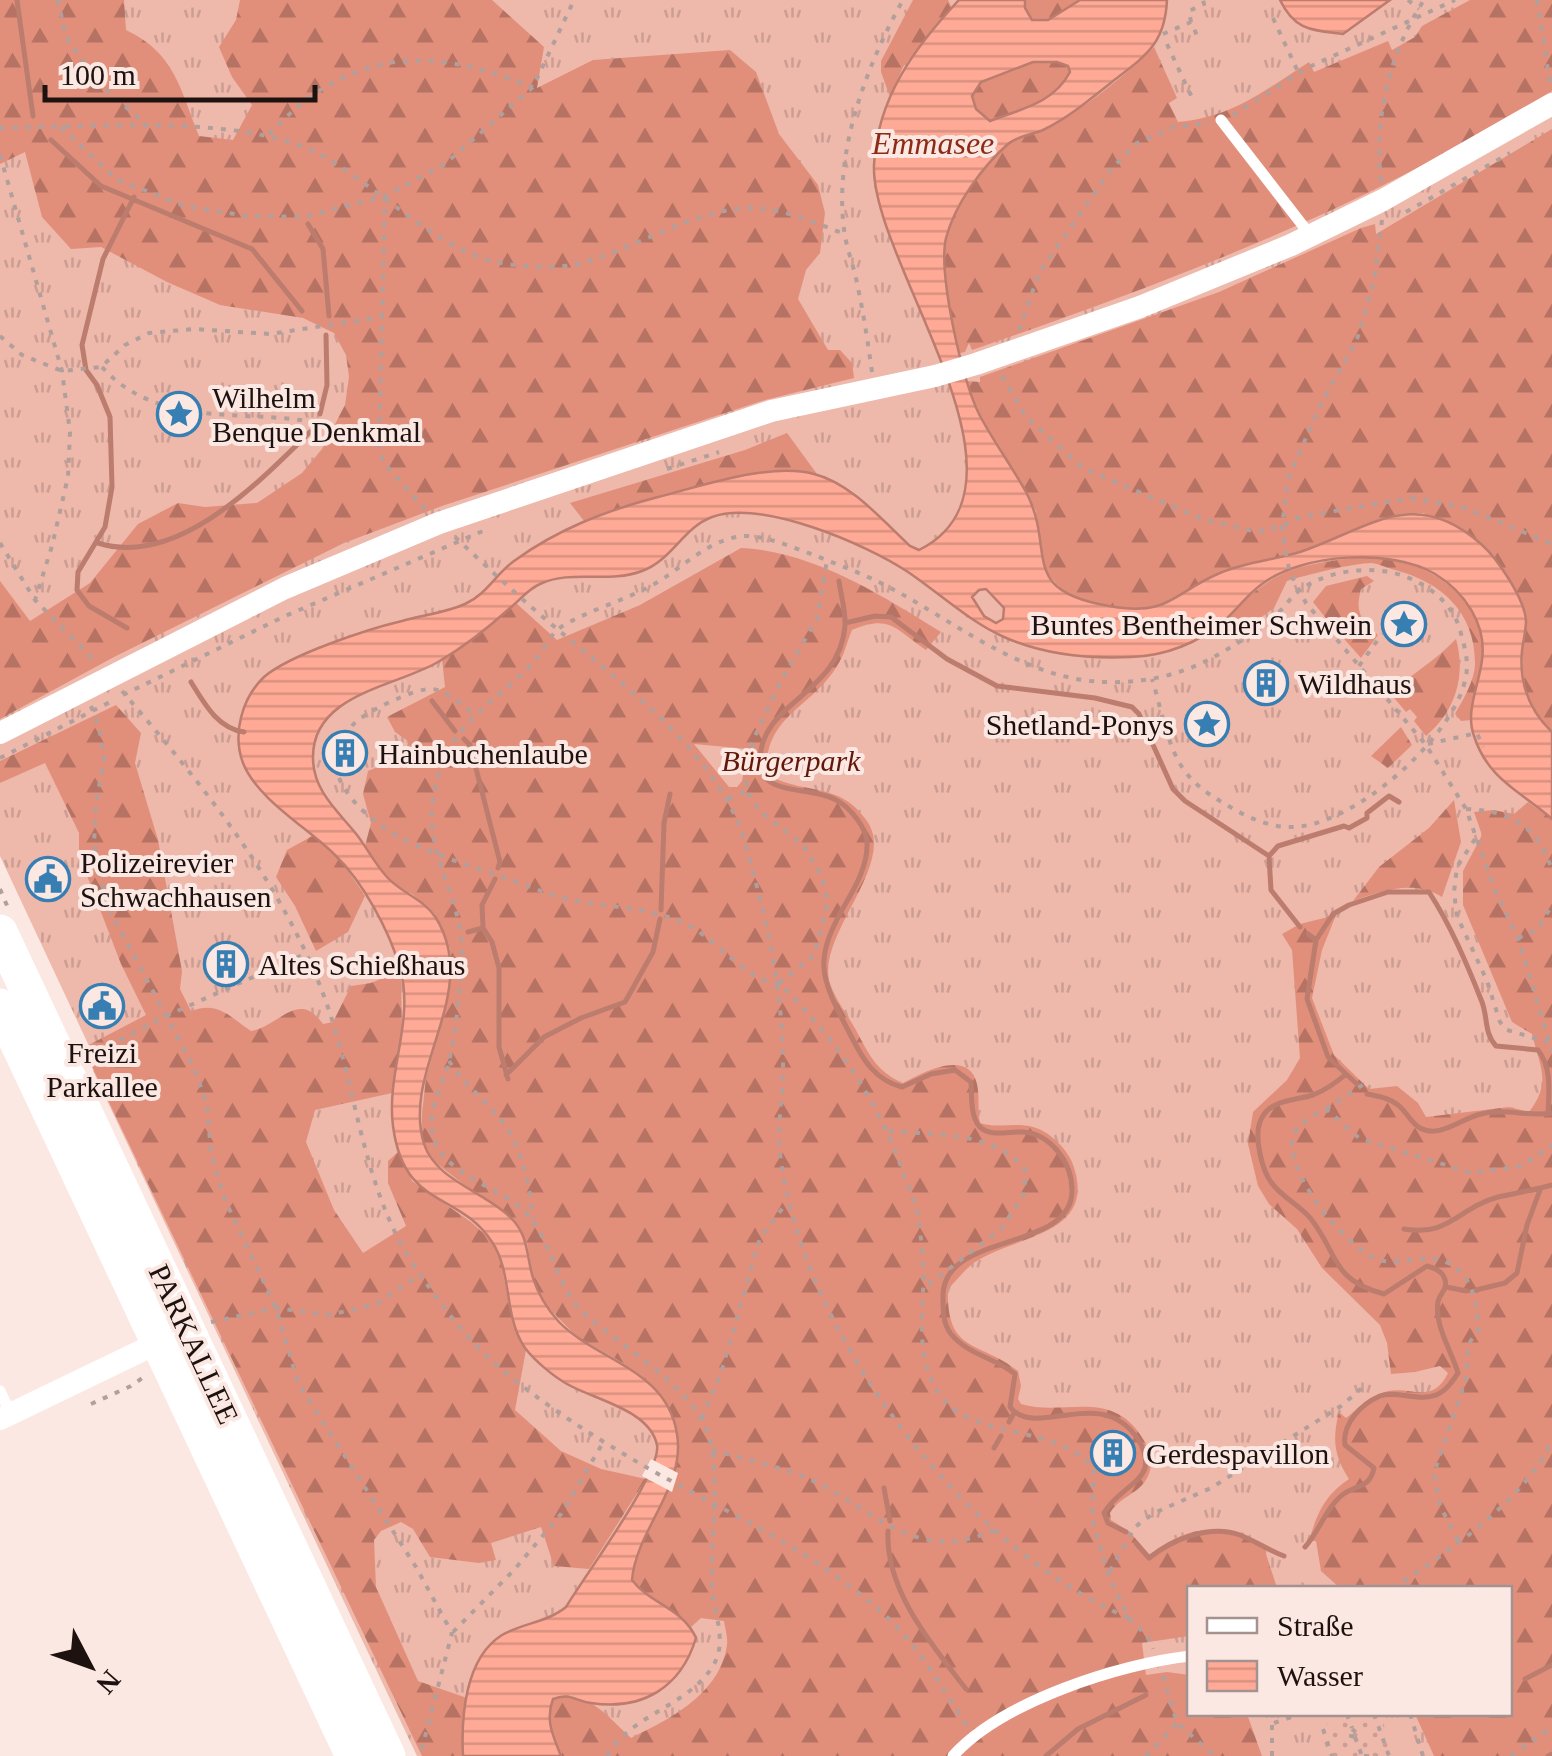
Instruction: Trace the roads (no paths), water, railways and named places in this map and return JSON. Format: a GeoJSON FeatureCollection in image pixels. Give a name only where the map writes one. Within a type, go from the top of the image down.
{"type":"FeatureCollection","features":[{"type":"Feature","properties":{"kind":"main road","name":"PARKALLEE"},"geometry":{"type":"LineString","coordinates":[[0,932],[354,1756]]}},
{"type":"Feature","properties":{"kind":"main road","name":"PARKALLEE"},"geometry":{"type":"LineString","coordinates":[[0,1006],[388,1756]]}},
{"type":"Feature","properties":{"kind":"street"},"geometry":{"type":"LineString","coordinates":[[0,732],[284,588],[440,523],[771,411],[934,376],[1140,307],[1310,236],[1383,200],[1552,104]]}},
{"type":"Feature","properties":{"kind":"street"},"geometry":{"type":"LineString","coordinates":[[5,1416],[174,1343]]}},
{"type":"Feature","properties":{"kind":"lane"},"geometry":{"type":"LineString","coordinates":[[1225,119],[1310,236]]}},
{"type":"Feature","properties":{"kind":"lane"},"geometry":{"type":"LineString","coordinates":[[0,1391],[5,1416]]}},
{"type":"Feature","properties":{"kind":"lane"},"geometry":{"type":"LineString","coordinates":[[953,1756],[973,1735],[1057,1692],[1158,1660],[1187,1656]]}},
{"type":"Feature","properties":{"kind":"water","name":"Emmasee"},"geometry":{"type":"Polygon","coordinates":[[[959,0],[1025,0],[1032,20],[1048,20],[1080,0],[1167,0],[1163,27],[1146,54],[1063,119],[1008,144],[971,187],[946,238],[948,300],[972,398],[1026,492],[1035,513],[1050,578],[1061,590],[1080,599],[1129,609],[1145,608],[1169,601],[1230,569],[1300,552],[1392,517],[1413,514],[1457,526],[1495,559],[1516,591],[1524,612],[1524,685],[1537,715],[1552,732],[1552,819],[1497,774],[1474,736],[1472,708],[1483,647],[1472,611],[1446,581],[1396,560],[1348,558],[1300,566],[1257,588],[1225,620],[1193,642],[1144,656],[1082,656],[1035,648],[991,631],[908,572],[867,549],[784,519],[733,513],[702,522],[661,560],[642,571],[565,577],[540,584],[448,656],[341,706],[316,737],[313,758],[317,781],[387,877],[431,911],[448,946],[446,1003],[423,1088],[420,1116],[430,1157],[450,1177],[511,1218],[521,1232],[535,1284],[551,1312],[575,1335],[645,1380],[671,1412],[677,1434],[674,1472],[635,1562],[632,1580],[683,1620],[696,1638],[681,1670],[657,1692],[627,1703],[591,1703],[564,1696],[553,1699],[550,1721],[561,1756],[463,1756],[465,1707],[480,1658],[502,1635],[566,1607],[635,1500],[655,1459],[657,1445],[644,1423],[633,1415],[567,1384],[529,1353],[518,1336],[503,1267],[492,1242],[464,1214],[420,1186],[408,1172],[393,1126],[393,1086],[404,1007],[404,988],[395,953],[374,907],[345,866],[271,801],[250,776],[240,752],[241,717],[256,686],[291,660],[370,630],[465,604],[514,561],[548,539],[601,515],[658,497],[757,473],[796,471],[841,486],[919,550],[955,519],[967,476],[961,425],[944,370],[880,207],[874,165],[882,118],[891,96],[914,55],[959,0]],[[1033,62],[981,82],[972,96],[976,109],[990,121],[1025,108],[1055,91],[1070,72],[1068,66],[1057,62],[1033,62]],[[986,589],[972,597],[984,616],[996,623],[1003,619],[1004,608],[986,589]]]}},
{"type":"Feature","properties":{"kind":"water"},"geometry":{"type":"Polygon","coordinates":[[[1280,0],[1390,0],[1343,34],[1313,30],[1298,23],[1280,0]]]}},
{"type":"Feature","properties":{"kind":"waterway"},"geometry":{"type":"LineString","coordinates":[[17,0],[33,116]]}},
{"type":"Feature","properties":{"kind":"waterway"},"geometry":{"type":"LineString","coordinates":[[51,140],[101,186],[252,249],[302,311]]}},
{"type":"Feature","properties":{"kind":"waterway"},"geometry":{"type":"LineString","coordinates":[[127,628],[89,606],[77,590],[78,572],[105,527],[112,487],[110,417],[86,370],[82,345],[103,259],[134,197]]}},
{"type":"Feature","properties":{"kind":"waterway"},"geometry":{"type":"LineString","coordinates":[[308,224],[323,249],[329,316]]}},
{"type":"Feature","properties":{"kind":"waterway"},"geometry":{"type":"LineString","coordinates":[[320,414],[327,385],[326,335]]}},
{"type":"Feature","properties":{"kind":"waterway"},"geometry":{"type":"LineString","coordinates":[[98,543],[128,547],[157,543],[186,532],[241,496],[310,432]]}},
{"type":"Feature","properties":{"kind":"waterway"},"geometry":{"type":"LineString","coordinates":[[839,581],[845,621],[840,649],[815,684],[772,725],[763,742],[762,773],[778,786],[837,801],[855,816],[866,835],[864,866],[829,936],[824,966],[832,997],[865,1061],[884,1079],[902,1087],[931,1074],[955,1070],[971,1082],[973,1111],[983,1130],[1033,1134],[1051,1144],[1064,1160],[1072,1190],[1067,1210],[1052,1224],[962,1262],[948,1277],[944,1317],[948,1330],[958,1341],[1015,1374],[1010,1407],[1021,1416],[1105,1415],[1122,1423],[1137,1438],[1144,1452],[1145,1468],[1104,1513],[1108,1523],[1126,1532]]}},
{"type":"Feature","properties":{"kind":"waterway"},"geometry":{"type":"LineString","coordinates":[[845,623],[875,616],[891,617],[947,659],[997,686],[1095,698],[1132,707],[1139,714],[1173,789],[1269,856],[1271,890],[1300,927]]}},
{"type":"Feature","properties":{"kind":"waterway"},"geometry":{"type":"LineString","coordinates":[[191,682],[219,720],[244,732]]}},
{"type":"Feature","properties":{"kind":"waterway"},"geometry":{"type":"LineString","coordinates":[[432,701],[455,731]]}},
{"type":"Feature","properties":{"kind":"waterway"},"geometry":{"type":"LineString","coordinates":[[464,739],[470,745],[500,862],[498,868]]}},
{"type":"Feature","properties":{"kind":"waterway"},"geometry":{"type":"LineString","coordinates":[[661,910],[664,823],[670,794]]}},
{"type":"Feature","properties":{"kind":"waterway"},"geometry":{"type":"LineString","coordinates":[[1269,856],[1278,846],[1344,826],[1349,828],[1367,818],[1367,813],[1389,796],[1399,802]]}},
{"type":"Feature","properties":{"kind":"waterway"},"geometry":{"type":"LineString","coordinates":[[495,879],[482,905],[483,928],[492,942],[499,968],[499,1047],[508,1079]]}},
{"type":"Feature","properties":{"kind":"waterway"},"geometry":{"type":"LineString","coordinates":[[1305,1547],[1338,1498],[1367,1482],[1372,1474],[1374,1468],[1345,1445],[1354,1416],[1380,1396],[1436,1395],[1458,1373],[1437,1311],[1446,1283],[1442,1274],[1427,1266],[1384,1294],[1354,1281],[1338,1265],[1311,1219],[1271,1182],[1262,1162],[1258,1128],[1264,1114],[1282,1102],[1317,1093],[1346,1074],[1328,1057],[1307,999],[1316,940],[1333,914],[1388,892],[1429,892],[1482,1002],[1492,1041],[1496,1046],[1538,1050],[1546,1064],[1548,1114]]}},
{"type":"Feature","properties":{"kind":"waterway"},"geometry":{"type":"LineString","coordinates":[[506,1075],[544,1037],[625,1002],[653,952],[660,919]]}},
{"type":"Feature","properties":{"kind":"waterway"},"geometry":{"type":"LineString","coordinates":[[468,932],[483,928]]}},
{"type":"Feature","properties":{"kind":"waterway"},"geometry":{"type":"LineString","coordinates":[[1308,934],[1316,940]]}},
{"type":"Feature","properties":{"kind":"waterway"},"geometry":{"type":"LineString","coordinates":[[1346,1074],[1358,1085]]}},
{"type":"Feature","properties":{"kind":"waterway"},"geometry":{"type":"LineString","coordinates":[[1367,1094],[1395,1103],[1417,1126],[1428,1131],[1490,1112],[1552,1113]]}},
{"type":"Feature","properties":{"kind":"waterway"},"geometry":{"type":"LineString","coordinates":[[1404,1229],[1432,1229],[1484,1202],[1552,1185]]}},
{"type":"Feature","properties":{"kind":"waterway"},"geometry":{"type":"LineString","coordinates":[[1476,1290],[1505,1283],[1517,1273],[1527,1225],[1540,1190]]}},
{"type":"Feature","properties":{"kind":"waterway"},"geometry":{"type":"LineString","coordinates":[[1446,1287],[1467,1291]]}},
{"type":"Feature","properties":{"kind":"waterway"},"geometry":{"type":"LineString","coordinates":[[1009,1422],[1014,1413]]}},
{"type":"Feature","properties":{"kind":"waterway"},"geometry":{"type":"LineString","coordinates":[[994,1448],[1001,1436]]}},
{"type":"Feature","properties":{"kind":"waterway"},"geometry":{"type":"LineString","coordinates":[[884,1488],[890,1521]]}},
{"type":"Feature","properties":{"kind":"waterway"},"geometry":{"type":"LineString","coordinates":[[888,1531],[889,1553],[902,1595],[966,1689]]}},
{"type":"Feature","properties":{"kind":"waterway"},"geometry":{"type":"LineString","coordinates":[[1136,1543],[1149,1558],[1192,1535],[1228,1532],[1284,1556]]}},
{"type":"Feature","properties":{"kind":"waterway"},"geometry":{"type":"LineString","coordinates":[[1525,1679],[1552,1665]]}},
{"type":"Feature","properties":{"kind":"waterway"},"geometry":{"type":"LineString","coordinates":[[1046,1756],[1078,1729],[1146,1695]]}},
{"type":"Feature","properties":{"kind":"waterway"},"geometry":{"type":"LineString","coordinates":[[1548,1756],[1552,1754]]}},
{"type":"Feature","properties":{"kind":"place","name":"Wilhelm Benque Denkmal"},"geometry":{"type":"Point","coordinates":[179,414]}},
{"type":"Feature","properties":{"kind":"place","name":"Buntes Bentheimer Schwein"},"geometry":{"type":"Point","coordinates":[1404,624]}},
{"type":"Feature","properties":{"kind":"place","name":"Wildhaus"},"geometry":{"type":"Point","coordinates":[1266,683]}},
{"type":"Feature","properties":{"kind":"place","name":"Shetland-Ponys"},"geometry":{"type":"Point","coordinates":[1207,724]}},
{"type":"Feature","properties":{"kind":"place","name":"Hainbuchenlaube"},"geometry":{"type":"Point","coordinates":[345,753]}},
{"type":"Feature","properties":{"kind":"place","name":"Polizeirevier Schwachhausen"},"geometry":{"type":"Point","coordinates":[48,879]}},
{"type":"Feature","properties":{"kind":"place","name":"Altes Schießhaus"},"geometry":{"type":"Point","coordinates":[226,964]}},
{"type":"Feature","properties":{"kind":"place","name":"Freizi Parkallee"},"geometry":{"type":"Point","coordinates":[102,1006]}},
{"type":"Feature","properties":{"kind":"place","name":"Gerdespavillon"},"geometry":{"type":"Point","coordinates":[1113,1453]}},
{"type":"Feature","properties":{"kind":"park label","name":"Bürgerpark"},"geometry":{"type":"Point","coordinates":[791,760]}}]}
